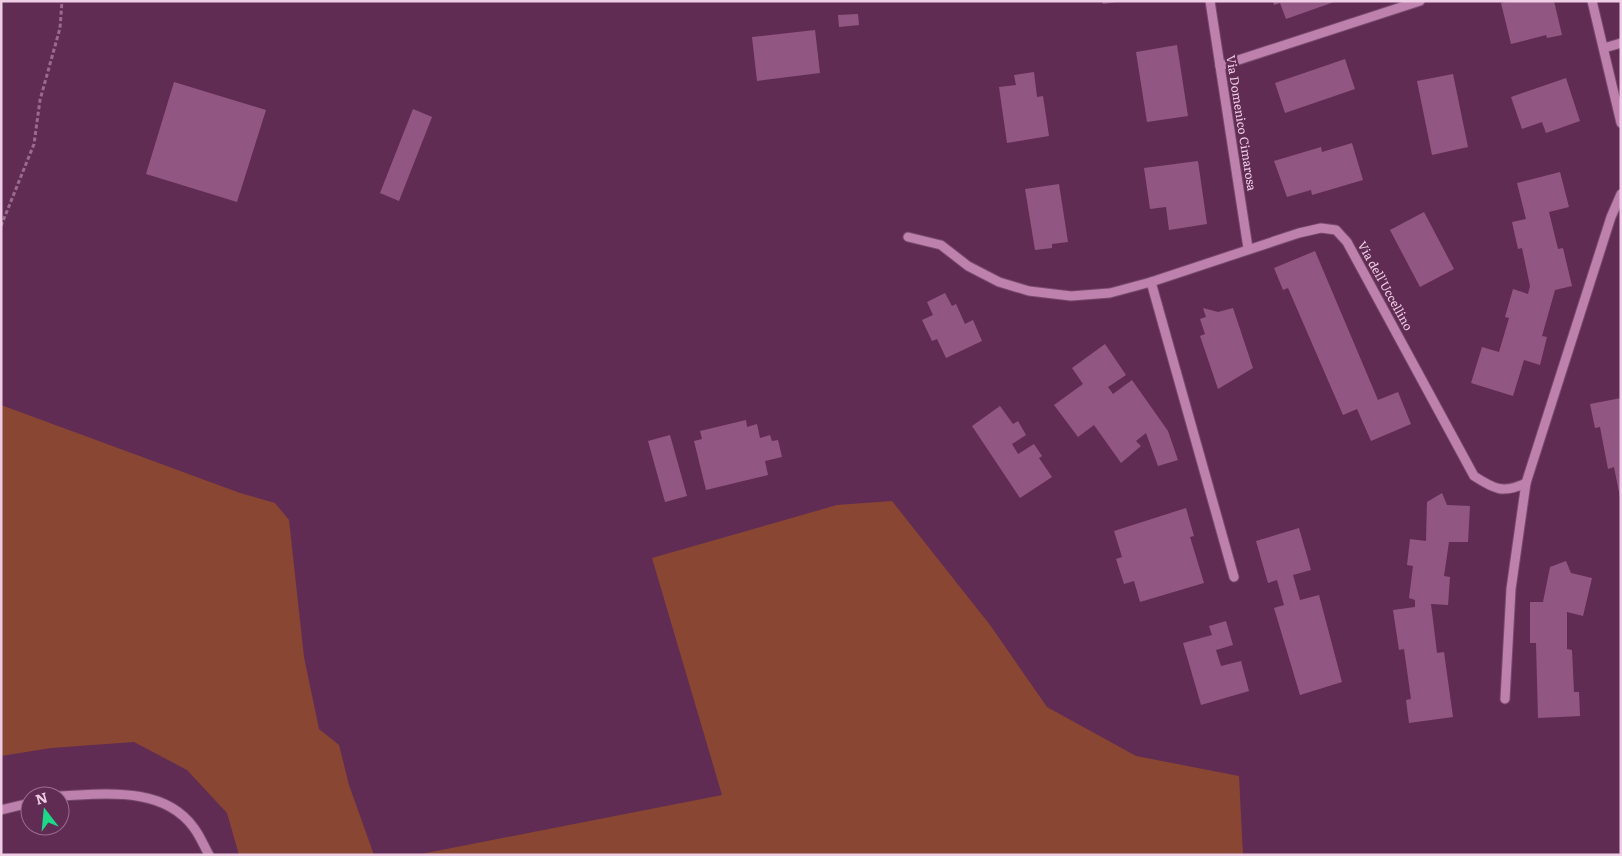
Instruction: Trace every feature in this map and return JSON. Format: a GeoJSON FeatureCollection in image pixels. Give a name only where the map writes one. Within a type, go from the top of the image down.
{"type":"FeatureCollection","features":[{"type":"Feature","properties":{"kind":"street","name":"Via Domenico Cimarosa"},"geometry":{"type":"LineString","coordinates":[[1210,1],[1248,248]]}},
{"type":"Feature","properties":{"kind":"street"},"geometry":{"type":"LineString","coordinates":[[1220,66],[1420,1]]}},
{"type":"Feature","properties":{"kind":"street"},"geometry":{"type":"LineString","coordinates":[[1592,1],[1621,123]]}},
{"type":"Feature","properties":{"kind":"street"},"geometry":{"type":"LineString","coordinates":[[1604,48],[1621,43]]}},
{"type":"Feature","properties":{"kind":"street"},"geometry":{"type":"LineString","coordinates":[[1505,699],[1511,589],[1526,483],[1611,217],[1621,194]]}},
{"type":"Feature","properties":{"kind":"street","name":"Via dell'Uccellino"},"geometry":{"type":"LineString","coordinates":[[908,237],[941,245],[968,266],[999,282],[1029,291],[1071,296],[1110,293],[1151,282],[1248,248],[1314,230],[1336,230],[1347,242],[1474,476],[1492,488],[1512,489],[1526,483]]}},
{"type":"Feature","properties":{"kind":"street"},"geometry":{"type":"LineString","coordinates":[[1151,282],[1234,577]]}},
{"type":"Feature","properties":{"kind":"street"},"geometry":{"type":"LineString","coordinates":[[70,796],[121,794],[167,803],[193,826],[209,855]]}},
{"type":"Feature","properties":{"kind":"street"},"geometry":{"type":"LineString","coordinates":[[1,810],[20,805]]}},
{"type":"Feature","properties":{"kind":"path"},"geometry":{"type":"LineString","coordinates":[[1,226],[34,144],[40,100],[60,28],[62,1]]}},
{"type":"Feature","properties":{"kind":"shaded area"},"geometry":{"type":"Polygon","coordinates":[[[1,405],[240,493],[275,503],[289,520],[304,657],[319,729],[339,745],[349,785],[374,855],[239,855],[227,813],[187,770],[134,742],[51,748],[1,756],[1,405]]]}},
{"type":"Feature","properties":{"kind":"shaded area"},"geometry":{"type":"Polygon","coordinates":[[[892,501],[990,625],[1047,707],[1136,756],[1239,776],[1243,855],[416,855],[722,795],[652,558],[837,505],[892,501]]]}},
{"type":"Feature","properties":{"kind":"building"},"geometry":{"type":"Polygon","coordinates":[[[1102,1],[1116,1],[1116,2],[1103,4],[1102,1]]]}},
{"type":"Feature","properties":{"kind":"building"},"geometry":{"type":"Polygon","coordinates":[[[1273,1],[1334,2],[1286,19],[1280,3],[1274,5],[1273,1]]]}},
{"type":"Feature","properties":{"kind":"building"},"geometry":{"type":"Polygon","coordinates":[[[1511,1],[1554,1],[1562,35],[1547,38],[1546,35],[1511,44],[1501,3],[1511,1]]]}},
{"type":"Feature","properties":{"kind":"building"},"geometry":{"type":"Polygon","coordinates":[[[858,14],[859,25],[839,27],[838,15],[858,14]]]}},
{"type":"Feature","properties":{"kind":"building"},"geometry":{"type":"Polygon","coordinates":[[[815,30],[820,73],[757,81],[752,37],[815,30]]]}},
{"type":"Feature","properties":{"kind":"building"},"geometry":{"type":"Polygon","coordinates":[[[1177,45],[1188,116],[1147,122],[1136,52],[1177,45]]]}},
{"type":"Feature","properties":{"kind":"building"},"geometry":{"type":"Polygon","coordinates":[[[1345,59],[1355,89],[1285,113],[1275,83],[1345,59]]]}},
{"type":"Feature","properties":{"kind":"building"},"geometry":{"type":"Polygon","coordinates":[[[1034,72],[1037,97],[1043,96],[1049,136],[1007,143],[999,87],[1016,85],[1014,75],[1034,72]]]}},
{"type":"Feature","properties":{"kind":"building"},"geometry":{"type":"Polygon","coordinates":[[[1453,74],[1468,147],[1432,155],[1417,81],[1453,74]]]}},
{"type":"Feature","properties":{"kind":"building"},"geometry":{"type":"Polygon","coordinates":[[[1566,78],[1580,121],[1546,133],[1542,122],[1522,129],[1511,97],[1566,78]]]}},
{"type":"Feature","properties":{"kind":"building"},"geometry":{"type":"Polygon","coordinates":[[[174,82],[266,110],[237,202],[146,174],[174,82]]]}},
{"type":"Feature","properties":{"kind":"building"},"geometry":{"type":"Polygon","coordinates":[[[413,109],[432,117],[399,201],[380,193],[413,109]]]}},
{"type":"Feature","properties":{"kind":"building"},"geometry":{"type":"Polygon","coordinates":[[[1352,143],[1363,180],[1312,195],[1311,190],[1287,197],[1274,161],[1321,147],[1322,152],[1352,143]]]}},
{"type":"Feature","properties":{"kind":"building"},"geometry":{"type":"Polygon","coordinates":[[[1198,161],[1207,224],[1169,230],[1166,207],[1150,209],[1144,168],[1198,161]]]}},
{"type":"Feature","properties":{"kind":"building"},"geometry":{"type":"Polygon","coordinates":[[[1560,172],[1569,207],[1549,212],[1558,249],[1563,248],[1572,286],[1555,290],[1542,336],[1547,337],[1540,365],[1524,360],[1513,396],[1471,383],[1482,347],[1499,352],[1509,318],[1505,317],[1513,289],[1528,294],[1530,286],[1522,248],[1518,249],[1512,222],[1526,219],[1517,183],[1560,172]]]}},
{"type":"Feature","properties":{"kind":"building"},"geometry":{"type":"Polygon","coordinates":[[[1059,184],[1068,242],[1052,244],[1052,248],[1035,250],[1025,189],[1059,184]]]}},
{"type":"Feature","properties":{"kind":"building"},"geometry":{"type":"Polygon","coordinates":[[[1424,212],[1454,269],[1420,287],[1390,230],[1424,212]]]}},
{"type":"Feature","properties":{"kind":"building"},"geometry":{"type":"Polygon","coordinates":[[[1315,251],[1378,400],[1398,392],[1411,424],[1371,441],[1357,409],[1343,415],[1288,288],[1283,290],[1274,268],[1315,251]]]}},
{"type":"Feature","properties":{"kind":"building"},"geometry":{"type":"Polygon","coordinates":[[[945,293],[952,306],[956,304],[965,324],[973,320],[982,341],[946,358],[937,339],[932,341],[922,320],[933,315],[927,302],[945,293]]]}},
{"type":"Feature","properties":{"kind":"building"},"geometry":{"type":"Polygon","coordinates":[[[1203,308],[1218,312],[1233,308],[1253,368],[1218,389],[1200,336],[1205,334],[1200,319],[1206,317],[1203,308]]]}},
{"type":"Feature","properties":{"kind":"building"},"geometry":{"type":"Polygon","coordinates":[[[1105,344],[1126,375],[1108,387],[1113,394],[1132,380],[1168,431],[1178,460],[1158,466],[1146,433],[1136,441],[1141,446],[1121,463],[1094,425],[1078,437],[1054,405],[1083,384],[1072,368],[1105,344]]]}},
{"type":"Feature","properties":{"kind":"building"},"geometry":{"type":"Polygon","coordinates":[[[1621,398],[1620,497],[1614,467],[1608,469],[1600,427],[1595,428],[1590,404],[1621,398]]]}},
{"type":"Feature","properties":{"kind":"building"},"geometry":{"type":"Polygon","coordinates":[[[1000,406],[1013,424],[1018,421],[1026,435],[1012,444],[1018,454],[1034,444],[1042,456],[1039,458],[1052,477],[1020,498],[972,426],[1000,406]]]}},
{"type":"Feature","properties":{"kind":"building"},"geometry":{"type":"Polygon","coordinates":[[[746,420],[747,427],[757,424],[760,438],[770,435],[772,441],[778,440],[782,457],[765,461],[768,475],[706,490],[694,441],[702,439],[700,431],[746,420]]]}},
{"type":"Feature","properties":{"kind":"building"},"geometry":{"type":"Polygon","coordinates":[[[670,435],[687,496],[665,502],[648,441],[670,435]]]}},
{"type":"Feature","properties":{"kind":"building"},"geometry":{"type":"Polygon","coordinates":[[[1442,493],[1447,505],[1470,506],[1468,542],[1449,542],[1444,576],[1450,577],[1448,605],[1431,604],[1437,653],[1444,652],[1453,717],[1409,723],[1406,700],[1411,699],[1404,649],[1399,650],[1393,610],[1415,607],[1415,600],[1409,598],[1413,566],[1407,565],[1410,539],[1426,541],[1427,502],[1442,493]]]}},
{"type":"Feature","properties":{"kind":"building"},"geometry":{"type":"Polygon","coordinates":[[[1186,508],[1194,536],[1190,537],[1204,583],[1140,602],[1134,581],[1124,584],[1116,559],[1122,557],[1114,531],[1186,508]]]}},
{"type":"Feature","properties":{"kind":"building"},"geometry":{"type":"Polygon","coordinates":[[[1299,528],[1311,570],[1293,575],[1300,600],[1319,595],[1342,682],[1300,695],[1274,608],[1284,605],[1277,580],[1268,583],[1256,541],[1299,528]]]}},
{"type":"Feature","properties":{"kind":"building"},"geometry":{"type":"Polygon","coordinates":[[[1566,561],[1571,573],[1592,578],[1583,616],[1567,612],[1567,649],[1572,650],[1574,692],[1579,692],[1580,716],[1538,718],[1536,643],[1530,643],[1530,602],[1543,602],[1550,567],[1566,561]]]}},
{"type":"Feature","properties":{"kind":"building"},"geometry":{"type":"Polygon","coordinates":[[[1226,621],[1233,645],[1216,650],[1221,666],[1241,661],[1249,691],[1201,705],[1183,643],[1212,635],[1209,626],[1226,621]]]}}]}
